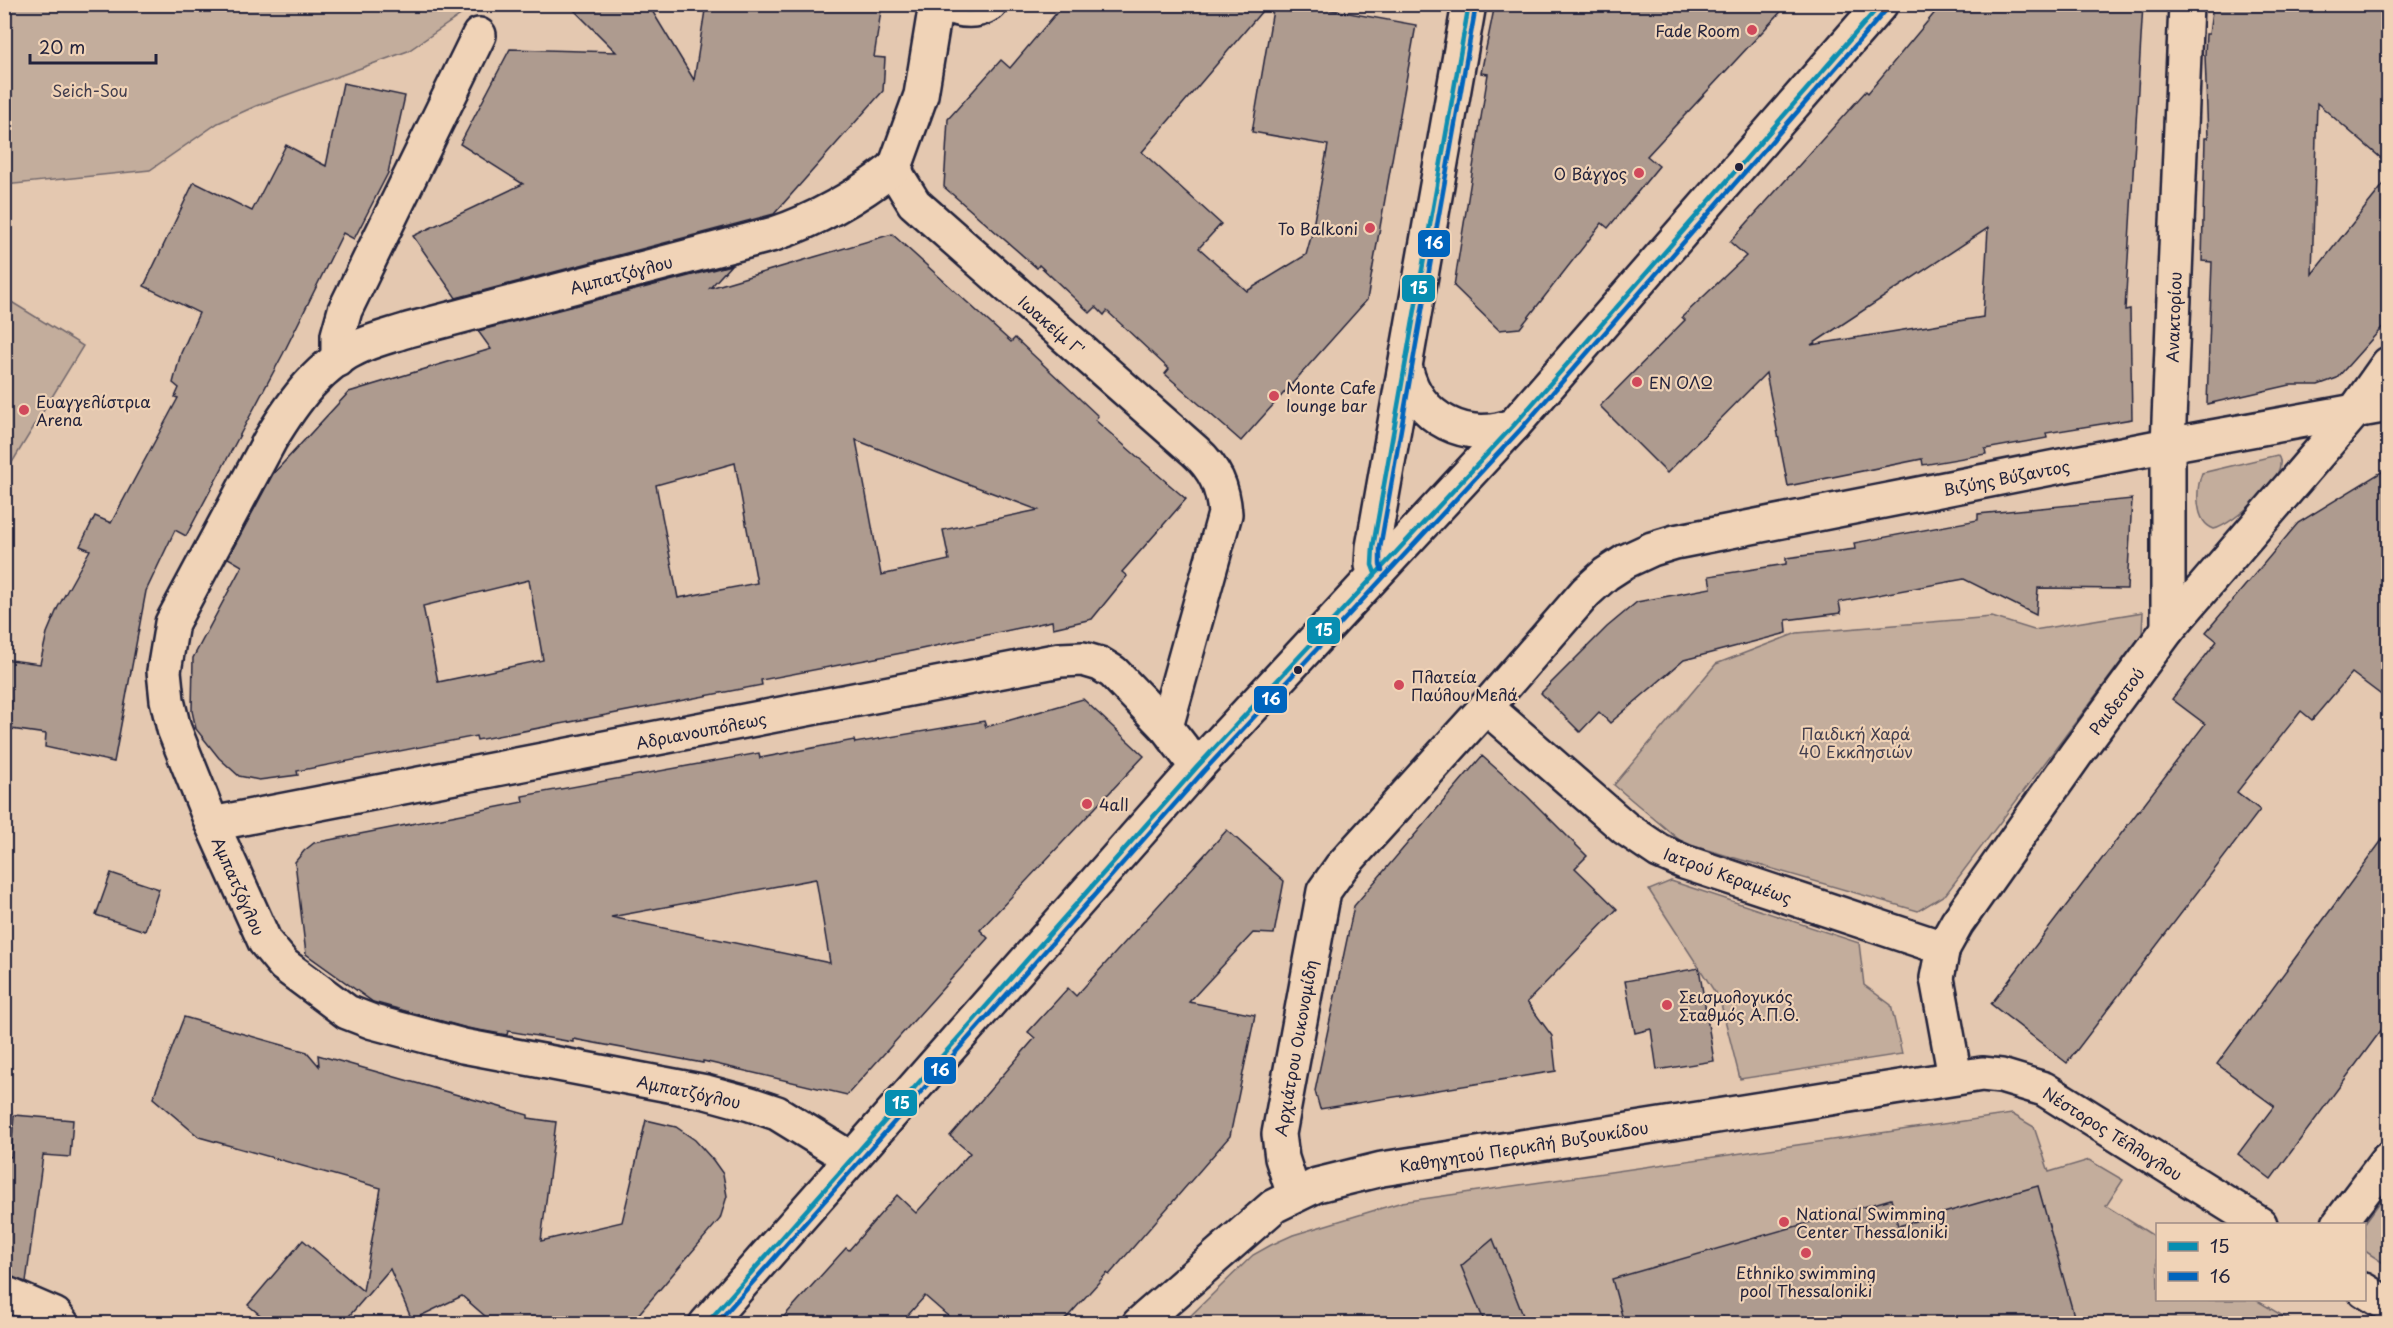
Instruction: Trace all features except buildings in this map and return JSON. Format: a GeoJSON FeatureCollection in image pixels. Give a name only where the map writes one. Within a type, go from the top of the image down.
{"type":"FeatureCollection","features":[{"type":"Feature","properties":{"kind":"street"},"geometry":{"type":"LineString","coordinates":[[895,167],[921,95],[936,4]]}},
{"type":"Feature","properties":{"kind":"street"},"geometry":{"type":"LineString","coordinates":[[943,4],[971,11],[990,4]]}},
{"type":"Feature","properties":{"kind":"street"},"geometry":{"type":"LineString","coordinates":[[1375,573],[1372,565],[1373,547],[1469,4]]}},
{"type":"Feature","properties":{"kind":"street"},"geometry":{"type":"LineString","coordinates":[[706,1323],[1197,767],[1514,425],[1881,4]]}},
{"type":"Feature","properties":{"kind":"street","name":"Ανακτορίου"},"geometry":{"type":"LineString","coordinates":[[2168,629],[2168,445],[2186,4]]}},
{"type":"Feature","properties":{"kind":"street"},"geometry":{"type":"LineString","coordinates":[[338,360],[338,335],[345,310],[479,35]]}},
{"type":"Feature","properties":{"kind":"street","name":"Αμπατζόγλου"},"geometry":{"type":"LineString","coordinates":[[850,1158],[777,1113],[750,1104],[706,1092],[462,1046],[393,1028],[347,1011],[284,965],[265,942],[212,824],[174,729],[167,700],[164,671],[172,623],[189,588],[287,412],[308,386],[338,360],[363,345],[408,330],[790,228],[837,207],[895,167]]}},
{"type":"Feature","properties":{"kind":"street","name":"Ιωακείμ Γ'"},"geometry":{"type":"LineString","coordinates":[[895,167],[898,177],[914,203],[1208,462],[1217,477],[1224,496],[1224,514],[1166,727]]}},
{"type":"Feature","properties":{"kind":"street","name":"Ραιδεστού"},"geometry":{"type":"LineString","coordinates":[[1955,1077],[1937,978],[1943,948],[1957,922],[2168,629],[2354,412],[2388,364]]}},
{"type":"Feature","properties":{"kind":"street"},"geometry":{"type":"LineString","coordinates":[[1406,370],[1408,381],[1417,398],[1440,420],[1458,427],[1486,431],[1514,425]]}},
{"type":"Feature","properties":{"kind":"street","name":"Βιζύης Βύζαντος"},"geometry":{"type":"LineString","coordinates":[[1486,707],[1586,592],[1606,574],[1626,561],[1652,549],[1675,542],[2168,445],[2388,405]]}},
{"type":"Feature","properties":{"kind":"street","name":"Αδριανουπόλεως"},"geometry":{"type":"LineString","coordinates":[[212,824],[1060,660],[1083,659],[1107,668],[1166,727]]}},
{"type":"Feature","properties":{"kind":"street","name":"Αρχιάτρου Οικονομίδη"},"geometry":{"type":"LineString","coordinates":[[1294,1195],[1282,1158],[1279,1134],[1324,891],[1341,867],[1486,707]]}},
{"type":"Feature","properties":{"kind":"street","name":"Ιατρού Κεραμέως"},"geometry":{"type":"LineString","coordinates":[[1486,707],[1625,828],[1659,851],[1684,862],[1943,948]]}},
{"type":"Feature","properties":{"kind":"street"},"geometry":{"type":"LineString","coordinates":[[1166,727],[1197,767]]}},
{"type":"Feature","properties":{"kind":"street","name":"Νέστορος Τέλλογλου"},"geometry":{"type":"LineString","coordinates":[[1955,1077],[1982,1074],[2001,1076],[2044,1089],[2258,1223]]}},
{"type":"Feature","properties":{"kind":"street","name":"Καθηγητού Περικλή Βυζουκίδου"},"geometry":{"type":"LineString","coordinates":[[1139,1323],[1265,1213],[1294,1195],[1317,1185],[1382,1169],[1955,1077]]}},
{"type":"Feature","properties":{"kind":"street"},"geometry":{"type":"LineString","coordinates":[[2339,1223],[2388,1159]]}},
{"type":"Feature","properties":{"kind":"street"},"geometry":{"type":"LineString","coordinates":[[2366,1291],[2388,1305]]}},
{"type":"Feature","properties":{"kind":"street"},"geometry":{"type":"LineString","coordinates":[[4,1293],[55,1315],[62,1323]]}},
{"type":"Feature","properties":{"kind":"green space","name":"Seich-Sou"},"geometry":{"type":"Polygon","coordinates":[[[4,5],[475,5],[408,51],[256,106],[218,123],[150,170],[5,185],[4,5]]]}},
{"type":"Feature","properties":{"kind":"green space","name":"Ευαγγελίστρια Arena"},"geometry":{"type":"Polygon","coordinates":[[[5,298],[83,346],[5,474],[5,298]]]}},
{"type":"Feature","properties":{"kind":"green space"},"geometry":{"type":"Polygon","coordinates":[[[2277,455],[2280,463],[2277,474],[2270,485],[2247,509],[2214,529],[2207,525],[2198,504],[2202,473],[2277,455]]]}},
{"type":"Feature","properties":{"kind":"green space","name":"Παιδική Χαρά 40 Εκκλησιών"},"geometry":{"type":"Polygon","coordinates":[[[2143,612],[2142,634],[1946,894],[1918,911],[1683,843],[1614,785],[1716,664],[1797,633],[1992,617],[2034,630],[2143,612]]]}},
{"type":"Feature","properties":{"kind":"green space"},"geometry":{"type":"Polygon","coordinates":[[[1671,881],[1859,943],[1864,985],[1891,1005],[1902,1054],[1740,1079],[1720,1000],[1649,890],[1671,881]]]}},
{"type":"Feature","properties":{"kind":"green space","name":"National Swimming Center Thessaloniki"},"geometry":{"type":"Polygon","coordinates":[[[2012,1114],[2034,1127],[2049,1172],[2089,1160],[2123,1180],[2106,1206],[2156,1237],[2156,1301],[2258,1301],[2295,1323],[1182,1324],[1253,1255],[1271,1245],[1293,1235],[1402,1202],[2012,1114]]]}},
{"type":"Feature","properties":{"kind":"green space"},"geometry":{"type":"Polygon","coordinates":[[[2388,1191],[2388,1266],[2366,1252],[2365,1223],[2388,1191]]]}},
{"type":"Feature","properties":{"kind":"transit line","name":"15"},"geometry":{"type":"LineString","coordinates":[[944,4],[967,10],[978,9],[989,4]]}},
{"type":"Feature","properties":{"kind":"transit line","name":"15"},"geometry":{"type":"LineString","coordinates":[[1375,573],[1372,565],[1373,547],[1469,4]]}},
{"type":"Feature","properties":{"kind":"transit line","name":"15"},"geometry":{"type":"LineString","coordinates":[[706,1324],[1197,767],[1514,425],[1881,4]]}},
{"type":"Feature","properties":{"kind":"transit line","name":"16"},"geometry":{"type":"LineString","coordinates":[[1382,570],[1380,548],[1476,5]]}},
{"type":"Feature","properties":{"kind":"transit line","name":"16"},"geometry":{"type":"LineString","coordinates":[[716,1324],[1203,772],[1520,430],[1887,9]]}},
{"type":"Feature","properties":{"kind":"place","name":"Fade Room"},"geometry":{"type":"Point","coordinates":[1752,30]}},
{"type":"Feature","properties":{"kind":"place","name":"Ο Βάγγος"},"geometry":{"type":"Point","coordinates":[1639,173]}},
{"type":"Feature","properties":{"kind":"place","name":"To Balkoni"},"geometry":{"type":"Point","coordinates":[1370,228]}},
{"type":"Feature","properties":{"kind":"place","name":"ΕΝ ΟΛΩ"},"geometry":{"type":"Point","coordinates":[1637,382]}},
{"type":"Feature","properties":{"kind":"place","name":"Monte Cafe lounge bar"},"geometry":{"type":"Point","coordinates":[1274,396]}},
{"type":"Feature","properties":{"kind":"place","name":"Ευαγγελίστρια Arena"},"geometry":{"type":"Point","coordinates":[24,410]}},
{"type":"Feature","properties":{"kind":"place","name":"Πλατεία Παύλου Μελά"},"geometry":{"type":"Point","coordinates":[1399,685]}},
{"type":"Feature","properties":{"kind":"place","name":"4all"},"geometry":{"type":"Point","coordinates":[1087,804]}},
{"type":"Feature","properties":{"kind":"place","name":"Σεισμολογικός Σταθμός Α.Π.Θ."},"geometry":{"type":"Point","coordinates":[1667,1005]}},
{"type":"Feature","properties":{"kind":"place","name":"National Swimming Center Thessaloniki"},"geometry":{"type":"Point","coordinates":[1784,1222]}},
{"type":"Feature","properties":{"kind":"place","name":"Ethniko swimming pool Thessaloniki"},"geometry":{"type":"Point","coordinates":[1806,1253]}}]}
